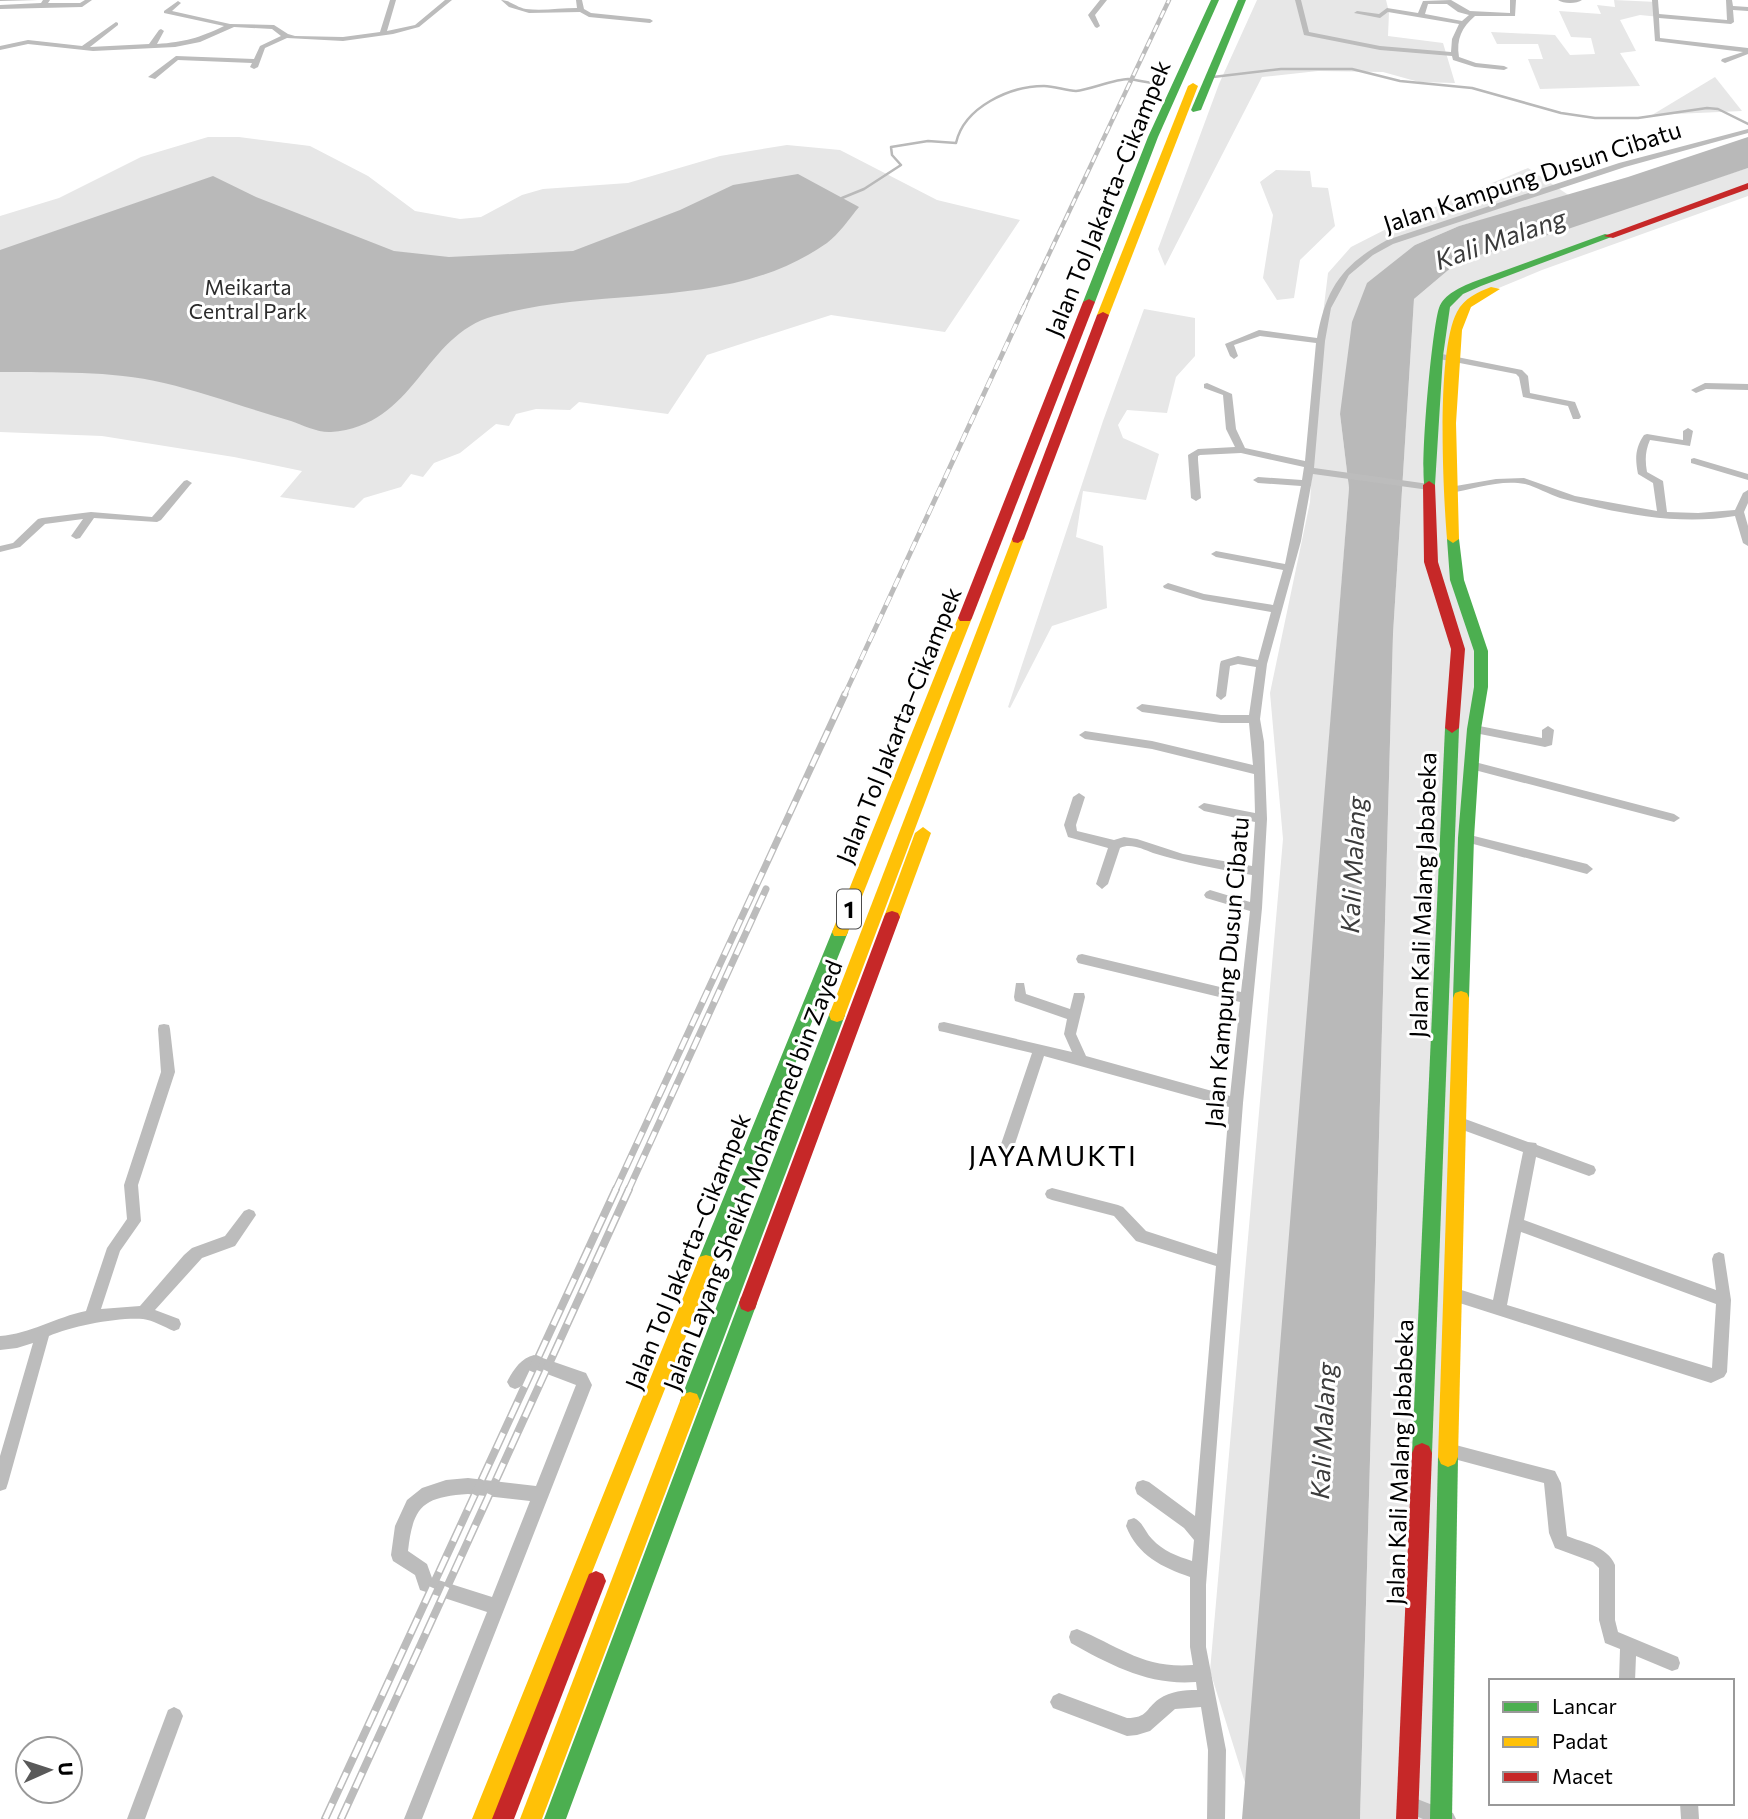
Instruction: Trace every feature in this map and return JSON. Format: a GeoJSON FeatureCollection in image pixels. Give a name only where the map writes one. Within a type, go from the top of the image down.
{"type":"FeatureCollection","features":[{"type":"Feature","properties":{"kind":"main road","name":"Jalan Tol Jakarta–Cikampek"},"geometry":{"type":"LineString","coordinates":[[483,1819],[993,550],[1153,137],[1216,0]]}},
{"type":"Feature","properties":{"kind":"main road","name":"Jalan Layang Sheikh Mohammed bin Zayed"},"geometry":{"type":"LineString","coordinates":[[503,1819],[1152,150],[1216,0]]}},
{"type":"Feature","properties":{"kind":"main road","name":"Jalan Layang Sheikh Mohammed bin Zayed"},"geometry":{"type":"LineString","coordinates":[[531,1819],[1166,150],[1231,0]]}},
{"type":"Feature","properties":{"kind":"main road","name":"Jalan Tol Jakarta–Cikampek"},"geometry":{"type":"LineString","coordinates":[[555,1819],[1041,516],[1209,78],[1242,0]]}},
{"type":"Feature","properties":{"kind":"main road","name":"Jalan Kali Malang Jababeka"},"geometry":{"type":"LineString","coordinates":[[1407,1811],[1451,747],[1458,649],[1431,562],[1431,434],[1437,356],[1445,306],[1459,292],[1748,186]]}},
{"type":"Feature","properties":{"kind":"main road","name":"Jalan Kali Malang Jababeka"},"geometry":{"type":"LineString","coordinates":[[1443,1818],[1448,1451],[1466,838],[1474,729],[1481,687],[1481,651],[1457,580],[1450,490],[1454,359],[1459,318],[1463,307],[1472,299],[1542,270],[1748,196]]}},
{"type":"Feature","properties":{"kind":"main road"},"geometry":{"type":"LineString","coordinates":[[1431,434],[1451,437]]}},
{"type":"Feature","properties":{"kind":"main road"},"geometry":{"type":"LineString","coordinates":[[1457,683],[1481,687]]}},
{"type":"Feature","properties":{"kind":"street"},"geometry":{"type":"LineString","coordinates":[[0,6],[45,3],[85,5],[89,0]]}},
{"type":"Feature","properties":{"kind":"street"},"geometry":{"type":"LineString","coordinates":[[383,33],[394,0]]}},
{"type":"Feature","properties":{"kind":"street"},"geometry":{"type":"LineString","coordinates":[[152,78],[176,58],[254,64],[264,45],[286,36],[337,40],[391,33],[417,26],[449,0]]}},
{"type":"Feature","properties":{"kind":"street"},"geometry":{"type":"LineString","coordinates":[[503,0],[512,8],[523,10],[581,10],[589,15],[650,21]]}},
{"type":"Feature","properties":{"kind":"street"},"geometry":{"type":"LineString","coordinates":[[579,0],[581,10]]}},
{"type":"Feature","properties":{"kind":"street"},"geometry":{"type":"LineString","coordinates":[[1097,26],[1091,15],[1104,0]]}},
{"type":"Feature","properties":{"kind":"street"},"geometry":{"type":"LineString","coordinates":[[1298,0],[1306,34],[1380,48],[1454,54],[1468,63],[1504,68]]}},
{"type":"Feature","properties":{"kind":"street"},"geometry":{"type":"LineString","coordinates":[[1421,15],[1425,2],[1447,1],[1474,14],[1513,15],[1513,0]]}},
{"type":"Feature","properties":{"kind":"street"},"geometry":{"type":"LineString","coordinates":[[1561,0],[1579,0]]}},
{"type":"Feature","properties":{"kind":"street"},"geometry":{"type":"LineString","coordinates":[[1656,0],[1657,39],[1660,41],[1748,50]]}},
{"type":"Feature","properties":{"kind":"street"},"geometry":{"type":"LineString","coordinates":[[178,3],[167,13],[200,17],[228,25],[274,27],[286,36]]}},
{"type":"Feature","properties":{"kind":"street"},"geometry":{"type":"LineString","coordinates":[[1656,16],[1731,22],[1730,4],[1748,9]]}},
{"type":"Feature","properties":{"kind":"street"},"geometry":{"type":"LineString","coordinates":[[1357,13],[1380,16],[1387,10],[1463,23]]}},
{"type":"Feature","properties":{"kind":"street"},"geometry":{"type":"LineString","coordinates":[[1454,54],[1456,36],[1463,23],[1474,14]]}},
{"type":"Feature","properties":{"kind":"street"},"geometry":{"type":"LineString","coordinates":[[83,48],[116,24]]}},
{"type":"Feature","properties":{"kind":"street"},"geometry":{"type":"LineString","coordinates":[[0,48],[28,42],[83,48],[168,46],[198,41],[228,25]]}},
{"type":"Feature","properties":{"kind":"street"},"geometry":{"type":"LineString","coordinates":[[151,47],[161,31]]}},
{"type":"Feature","properties":{"kind":"street"},"geometry":{"type":"LineString","coordinates":[[168,46],[176,58]]}},
{"type":"Feature","properties":{"kind":"street"},"geometry":{"type":"LineString","coordinates":[[1725,61],[1748,50]]}},
{"type":"Feature","properties":{"kind":"street","name":"Jalan Kampung Dusun Cibatu"},"geometry":{"type":"LineString","coordinates":[[1216,1819],[1217,1750],[1214,1721],[1206,1698],[1198,1647],[1199,1572],[1236,1103],[1256,908],[1261,819],[1254,719],[1262,664],[1289,568],[1308,473],[1327,307],[1346,274],[1370,253],[1390,242],[1633,162],[1748,131]]}},
{"type":"Feature","properties":{"kind":"street"},"geometry":{"type":"LineString","coordinates":[[1234,356],[1229,344],[1253,333],[1321,341]]}},
{"type":"Feature","properties":{"kind":"street"},"geometry":{"type":"LineString","coordinates":[[1437,356],[1519,372],[1523,376],[1526,395],[1572,404],[1576,417]]}},
{"type":"Feature","properties":{"kind":"street"},"geometry":{"type":"LineString","coordinates":[[1207,386],[1227,394],[1231,429],[1241,450]]}},
{"type":"Feature","properties":{"kind":"street"},"geometry":{"type":"LineString","coordinates":[[1696,390],[1705,386],[1748,387]]}},
{"type":"Feature","properties":{"kind":"street"},"geometry":{"type":"LineString","coordinates":[[1662,513],[1658,481],[1643,474],[1640,457],[1644,442],[1647,437],[1687,444],[1688,431]]}},
{"type":"Feature","properties":{"kind":"street"},"geometry":{"type":"LineString","coordinates":[[1196,498],[1193,455],[1241,450],[1308,473],[1429,487]]}},
{"type":"Feature","properties":{"kind":"street"},"geometry":{"type":"LineString","coordinates":[[1694,461],[1748,477]]}},
{"type":"Feature","properties":{"kind":"street"},"geometry":{"type":"LineString","coordinates":[[1258,480],[1308,473]]}},
{"type":"Feature","properties":{"kind":"street"},"geometry":{"type":"LineString","coordinates":[[1450,490],[1511,480],[1528,482],[1553,493],[1662,513],[1702,518],[1740,512]]}},
{"type":"Feature","properties":{"kind":"street"},"geometry":{"type":"LineString","coordinates":[[0,549],[16,545],[42,521],[91,515],[153,520],[158,518],[187,483]]}},
{"type":"Feature","properties":{"kind":"street"},"geometry":{"type":"LineString","coordinates":[[1748,493],[1740,512],[1748,543]]}},
{"type":"Feature","properties":{"kind":"street"},"geometry":{"type":"LineString","coordinates":[[76,536],[91,515]]}},
{"type":"Feature","properties":{"kind":"street"},"geometry":{"type":"LineString","coordinates":[[1216,554],[1289,568]]}},
{"type":"Feature","properties":{"kind":"street"},"geometry":{"type":"LineString","coordinates":[[1168,586],[1203,597],[1276,609]]}},
{"type":"Feature","properties":{"kind":"street"},"geometry":{"type":"LineString","coordinates":[[1221,696],[1225,664],[1238,660],[1262,664]]}},
{"type":"Feature","properties":{"kind":"street"},"geometry":{"type":"LineString","coordinates":[[1142,708],[1221,719],[1254,719]]}},
{"type":"Feature","properties":{"kind":"street"},"geometry":{"type":"LineString","coordinates":[[1474,729],[1545,743],[1548,742],[1548,730]]}},
{"type":"Feature","properties":{"kind":"street"},"geometry":{"type":"LineString","coordinates":[[1085,735],[1152,745],[1259,771]]}},
{"type":"Feature","properties":{"kind":"street"},"geometry":{"type":"LineString","coordinates":[[1471,765],[1674,818]]}},
{"type":"Feature","properties":{"kind":"street"},"geometry":{"type":"LineString","coordinates":[[1079,797],[1069,831],[1115,845],[1124,841],[1137,843],[1183,858],[1258,872]]}},
{"type":"Feature","properties":{"kind":"street"},"geometry":{"type":"LineString","coordinates":[[1204,807],[1261,819]]}},
{"type":"Feature","properties":{"kind":"street"},"geometry":{"type":"LineString","coordinates":[[1466,838],[1587,869]]}},
{"type":"Feature","properties":{"kind":"street"},"geometry":{"type":"LineString","coordinates":[[1102,884],[1115,845]]}},
{"type":"Feature","properties":{"kind":"street"},"geometry":{"type":"LineString","coordinates":[[1210,895],[1256,908]]}},
{"type":"Feature","properties":{"kind":"street"},"geometry":{"type":"LineString","coordinates":[[1082,959],[1247,999]]}},
{"type":"Feature","properties":{"kind":"street"},"geometry":{"type":"LineString","coordinates":[[1020,987],[1022,999],[1074,1016]]}},
{"type":"Feature","properties":{"kind":"street"},"geometry":{"type":"LineString","coordinates":[[1079,997],[1070,1034],[1082,1060]]}},
{"type":"Feature","properties":{"kind":"street"},"geometry":{"type":"LineString","coordinates":[[944,1027],[1040,1049],[1236,1103]]}},
{"type":"Feature","properties":{"kind":"street"},"geometry":{"type":"LineString","coordinates":[[91,1318],[107,1263],[114,1248],[134,1221],[131,1185],[169,1072],[164,1029]]}},
{"type":"Feature","properties":{"kind":"street"},"geometry":{"type":"LineString","coordinates":[[1006,1150],[1040,1049]]}},
{"type":"Feature","properties":{"kind":"street"},"geometry":{"type":"LineString","coordinates":[[1457,1122],[1589,1170]]}},
{"type":"Feature","properties":{"kind":"street"},"geometry":{"type":"LineString","coordinates":[[1499,1308],[1531,1147]]}},
{"type":"Feature","properties":{"kind":"street"},"geometry":{"type":"LineString","coordinates":[[1052,1194],[1118,1211],[1141,1236],[1223,1262]]}},
{"type":"Feature","properties":{"kind":"street"},"geometry":{"type":"LineString","coordinates":[[144,1312],[189,1260],[197,1253],[230,1241],[248,1215]]}},
{"type":"Feature","properties":{"kind":"street"},"geometry":{"type":"LineString","coordinates":[[1517,1224],[1724,1300]]}},
{"type":"Feature","properties":{"kind":"street"},"geometry":{"type":"LineString","coordinates":[[1452,1294],[1711,1376],[1719,1371],[1724,1300],[1718,1259]]}},
{"type":"Feature","properties":{"kind":"street"},"geometry":{"type":"LineString","coordinates":[[0,1343],[17,1342],[57,1325],[144,1312],[174,1324]]}},
{"type":"Feature","properties":{"kind":"street"},"geometry":{"type":"LineString","coordinates":[[0,1483],[43,1333]]}},
{"type":"Feature","properties":{"kind":"street"},"geometry":{"type":"LineString","coordinates":[[413,1819],[584,1385],[581,1378],[534,1362],[529,1363],[515,1382]]}},
{"type":"Feature","properties":{"kind":"street"},"geometry":{"type":"LineString","coordinates":[[1448,1451],[1549,1476],[1553,1483],[1557,1533],[1561,1542],[1606,1562],[1609,1569],[1607,1626],[1615,1641],[1672,1663]]}},
{"type":"Feature","properties":{"kind":"street"},"geometry":{"type":"LineString","coordinates":[[495,1606],[426,1584],[421,1570],[399,1555],[399,1537],[412,1502],[434,1488],[464,1485],[541,1494]]}},
{"type":"Feature","properties":{"kind":"street"},"geometry":{"type":"LineString","coordinates":[[1143,1488],[1190,1522],[1201,1538]]}},
{"type":"Feature","properties":{"kind":"street"},"geometry":{"type":"LineString","coordinates":[[1135,1526],[1143,1543],[1154,1555],[1199,1572]]}},
{"type":"Feature","properties":{"kind":"street"},"geometry":{"type":"LineString","coordinates":[[1077,1637],[1114,1658],[1159,1675],[1201,1672]]}},
{"type":"Feature","properties":{"kind":"street"},"geometry":{"type":"LineString","coordinates":[[1627,1679],[1628,1646]]}},
{"type":"Feature","properties":{"kind":"street"},"geometry":{"type":"LineString","coordinates":[[1059,1702],[1127,1727],[1139,1727],[1148,1724],[1172,1702],[1206,1698]]}},
{"type":"Feature","properties":{"kind":"street"},"geometry":{"type":"LineString","coordinates":[[136,1819],[174,1716]]}},
{"type":"Feature","properties":{"kind":"street"},"geometry":{"type":"LineString","coordinates":[[1407,1811],[1443,1818]]}},
{"type":"Feature","properties":{"kind":"green space"},"geometry":{"type":"Polygon","coordinates":[[[1257,0],[1386,0],[1389,12],[1388,36],[1443,43],[1455,83],[1419,82],[1383,72],[1318,71],[1262,77],[1165,266],[1158,249],[1219,84],[1257,0]]]}},
{"type":"Feature","properties":{"kind":"green space"},"geometry":{"type":"Polygon","coordinates":[[[1614,0],[1657,2],[1660,17],[1640,15],[1620,20],[1636,51],[1620,53],[1640,86],[1540,89],[1528,59],[1543,59],[1538,44],[1497,44],[1491,32],[1555,35],[1570,55],[1595,54],[1591,38],[1571,37],[1559,11],[1601,14],[1597,5],[1615,7],[1614,0]]]}},
{"type":"Feature","properties":{"kind":"green space"},"geometry":{"type":"Polygon","coordinates":[[[1715,77],[1742,111],[1652,115],[1715,77]]]}},
{"type":"Feature","properties":{"kind":"green space","name":"Meikarta Central Park"},"geometry":{"type":"Polygon","coordinates":[[[208,137],[239,137],[310,146],[368,176],[415,211],[460,219],[481,217],[522,195],[543,189],[628,183],[720,156],[787,145],[840,150],[937,200],[1020,220],[945,332],[831,315],[707,355],[668,414],[579,402],[570,410],[536,409],[516,414],[509,426],[496,424],[460,453],[434,463],[423,477],[411,474],[401,487],[364,498],[354,508],[280,497],[302,471],[102,436],[0,432],[0,216],[59,198],[141,157],[208,137]]]}},
{"type":"Feature","properties":{"kind":"green space"},"geometry":{"type":"Polygon","coordinates":[[[1528,168],[1570,196],[1459,226],[1415,245],[1340,414],[1349,488],[1247,1789],[1210,1671],[1283,839],[1270,693],[1310,502],[1320,339],[1328,273],[1351,247],[1404,220],[1528,168]]]}},
{"type":"Feature","properties":{"kind":"green space"},"geometry":{"type":"Polygon","coordinates":[[[1748,168],[1748,196],[1542,270],[1472,299],[1463,308],[1454,359],[1457,580],[1481,651],[1474,729],[1441,1819],[1360,1819],[1393,634],[1414,299],[1459,261],[1748,168]]]}},
{"type":"Feature","properties":{"kind":"green space"},"geometry":{"type":"Polygon","coordinates":[[[1276,170],[1310,171],[1312,187],[1328,188],[1335,226],[1300,260],[1294,298],[1277,300],[1263,278],[1273,215],[1260,182],[1276,170]]]}},
{"type":"Feature","properties":{"kind":"green space"},"geometry":{"type":"Polygon","coordinates":[[[1144,309],[1195,318],[1195,356],[1176,377],[1167,413],[1127,410],[1118,425],[1123,438],[1159,454],[1146,500],[1083,491],[1076,537],[1103,546],[1107,608],[1052,626],[1010,708],[1008,707],[1103,421],[1144,309]]]}},
{"type":"Feature","properties":{"kind":"water","name":"Kali Malang"},"geometry":{"type":"Polygon","coordinates":[[[1748,137],[1748,168],[1565,230],[1459,261],[1414,299],[1393,634],[1360,1819],[1242,1819],[1349,488],[1340,414],[1352,322],[1367,283],[1415,245],[1459,226],[1628,177],[1748,137]]]}},
{"type":"Feature","properties":{"kind":"water"},"geometry":{"type":"Polygon","coordinates":[[[798,174],[859,207],[827,243],[789,265],[749,279],[708,288],[579,301],[494,316],[470,326],[451,341],[401,398],[382,414],[359,426],[331,432],[321,431],[196,391],[143,379],[82,373],[0,372],[0,250],[213,176],[256,197],[394,251],[449,257],[573,251],[680,210],[733,185],[798,174]]]}},
{"type":"Feature","properties":{"kind":"waterway"},"geometry":{"type":"LineString","coordinates":[[1213,77],[1281,69],[1352,69],[1400,81],[1472,88],[1561,113],[1595,118],[1638,118],[1707,108],[1718,109],[1748,124]]}},
{"type":"Feature","properties":{"kind":"waterway"},"geometry":{"type":"LineString","coordinates":[[842,198],[864,189],[901,165],[892,155],[891,147],[928,141],[956,143],[968,119],[978,109],[1017,90],[1044,86],[1076,91],[1128,79],[1165,83]]}},
{"type":"Feature","properties":{"kind":"railway"},"geometry":{"type":"LineString","coordinates":[[1024,307],[1169,0]]}},
{"type":"Feature","properties":{"kind":"railway"},"geometry":{"type":"LineString","coordinates":[[844,696],[1025,305]]}},
{"type":"Feature","properties":{"kind":"railway"},"geometry":{"type":"LineString","coordinates":[[615,1191],[845,694]]}},
{"type":"Feature","properties":{"kind":"railway"},"geometry":{"type":"LineString","coordinates":[[628,1191],[766,889]]}},
{"type":"Feature","properties":{"kind":"railway"},"geometry":{"type":"LineString","coordinates":[[325,1819],[616,1189]]}},
{"type":"Feature","properties":{"kind":"railway"},"geometry":{"type":"LineString","coordinates":[[341,1819],[629,1189]]}},
{"type":"Feature","properties":{"kind":"traffic: fast"},"geometry":{"type":"LineString","coordinates":[[1089,302],[1153,137],[1215,0]]}},
{"type":"Feature","properties":{"kind":"traffic: fast"},"geometry":{"type":"LineString","coordinates":[[1196,110],[1242,0]]}},
{"type":"Feature","properties":{"kind":"traffic: fast"},"geometry":{"type":"LineString","coordinates":[[1429,485],[1437,356],[1445,306],[1459,292],[1477,284],[1609,236]]}},
{"type":"Feature","properties":{"kind":"traffic: fast"},"geometry":{"type":"LineString","coordinates":[[1453,539],[1457,580],[1481,651],[1481,687],[1474,729],[1466,838],[1461,998]]}},
{"type":"Feature","properties":{"kind":"traffic: fast"},"geometry":{"type":"LineString","coordinates":[[1422,1453],[1452,728]]}},
{"type":"Feature","properties":{"kind":"traffic: fast"},"geometry":{"type":"LineString","coordinates":[[706,1263],[840,932]]}},
{"type":"Feature","properties":{"kind":"traffic: fast"},"geometry":{"type":"LineString","coordinates":[[690,1401],[837,1015]]}},
{"type":"Feature","properties":{"kind":"traffic: fast"},"geometry":{"type":"LineString","coordinates":[[555,1819],[748,1303]]}},
{"type":"Feature","properties":{"kind":"traffic: fast"},"geometry":{"type":"LineString","coordinates":[[1441,1819],[1448,1457]]}},
{"type":"Feature","properties":{"kind":"traffic: slow"},"geometry":{"type":"LineString","coordinates":[[1103,315],[1193,86]]}},
{"type":"Feature","properties":{"kind":"traffic: slow"},"geometry":{"type":"LineString","coordinates":[[1453,539],[1450,423],[1456,330],[1467,305],[1495,289]]}},
{"type":"Feature","properties":{"kind":"traffic: slow"},"geometry":{"type":"LineString","coordinates":[[837,1015],[1018,539]]}},
{"type":"Feature","properties":{"kind":"traffic: slow"},"geometry":{"type":"LineString","coordinates":[[840,932],[965,618]]}},
{"type":"Feature","properties":{"kind":"traffic: slow"},"geometry":{"type":"LineString","coordinates":[[892,917],[923,833]]}},
{"type":"Feature","properties":{"kind":"traffic: slow"},"geometry":{"type":"LineString","coordinates":[[1448,1457],[1461,998]]}},
{"type":"Feature","properties":{"kind":"traffic: slow"},"geometry":{"type":"LineString","coordinates":[[483,1819],[706,1263]]}},
{"type":"Feature","properties":{"kind":"traffic: slow"},"geometry":{"type":"LineString","coordinates":[[531,1819],[690,1401]]}},
{"type":"Feature","properties":{"kind":"traffic: jam"},"geometry":{"type":"LineString","coordinates":[[1609,236],[1748,186]]}},
{"type":"Feature","properties":{"kind":"traffic: jam"},"geometry":{"type":"LineString","coordinates":[[965,618],[1089,302]]}},
{"type":"Feature","properties":{"kind":"traffic: jam"},"geometry":{"type":"LineString","coordinates":[[1018,539],[1103,315]]}},
{"type":"Feature","properties":{"kind":"traffic: jam"},"geometry":{"type":"LineString","coordinates":[[1429,485],[1431,562],[1458,649],[1452,728]]}},
{"type":"Feature","properties":{"kind":"traffic: jam"},"geometry":{"type":"LineString","coordinates":[[748,1303],[892,917]]}},
{"type":"Feature","properties":{"kind":"traffic: jam"},"geometry":{"type":"LineString","coordinates":[[1407,1819],[1422,1453]]}},
{"type":"Feature","properties":{"kind":"traffic: jam"},"geometry":{"type":"LineString","coordinates":[[503,1819],[596,1581]]}},
{"type":"Feature","properties":{"kind":"district","name":"JAYAMUKTI"},"geometry":{"type":"Point","coordinates":[1053,1155]}}]}
